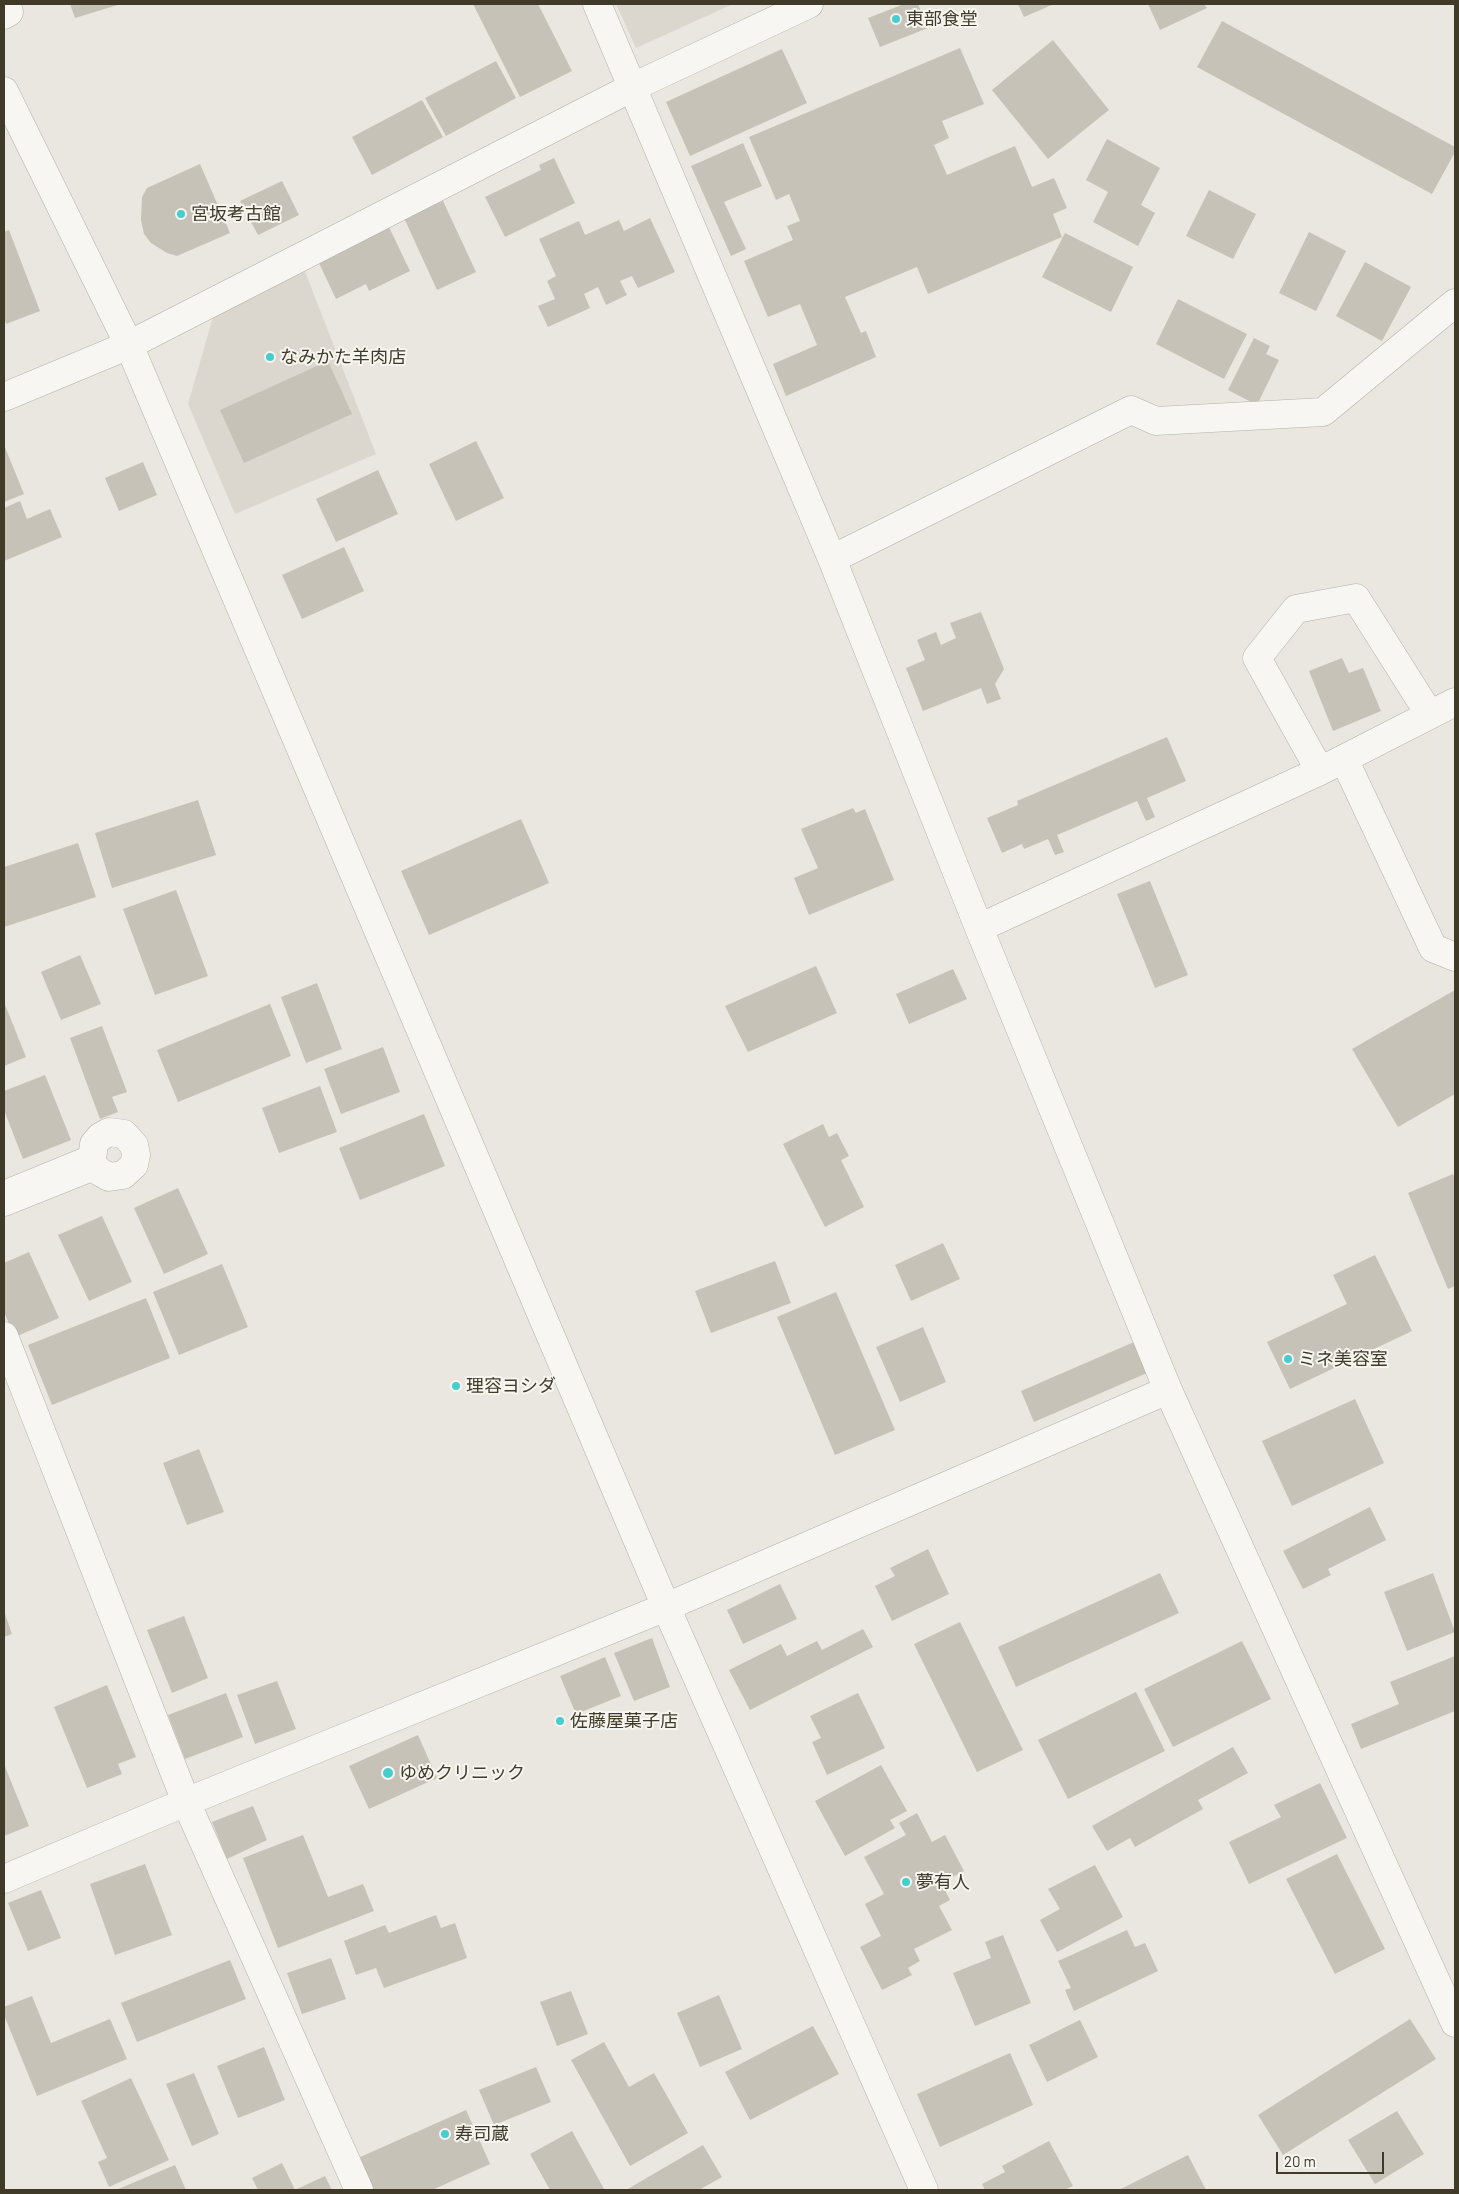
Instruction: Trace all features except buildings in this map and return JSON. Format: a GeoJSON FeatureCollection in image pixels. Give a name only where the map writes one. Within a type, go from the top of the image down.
{"type":"FeatureCollection","features":[{"type":"Feature","properties":{"kind":"street"},"geometry":{"type":"LineString","coordinates":[[4,15],[9,12],[6,4]]}},
{"type":"Feature","properties":{"kind":"street"},"geometry":{"type":"LineString","coordinates":[[597,4],[832,559],[979,928],[1168,1390],[1455,2023]]}},
{"type":"Feature","properties":{"kind":"street"},"geometry":{"type":"LineString","coordinates":[[4,397],[129,345],[633,87],[809,4]]}},
{"type":"Feature","properties":{"kind":"street"},"geometry":{"type":"LineString","coordinates":[[4,91],[129,345],[666,1608],[924,2190]]}},
{"type":"Feature","properties":{"kind":"street"},"geometry":{"type":"LineString","coordinates":[[832,559],[1131,410],[1156,421],[1323,412],[1455,303]]}},
{"type":"Feature","properties":{"kind":"street"},"geometry":{"type":"LineString","coordinates":[[1430,715],[1356,598],[1296,609],[1257,658],[1332,765],[1433,948],[1455,957]]}},
{"type":"Feature","properties":{"kind":"street"},"geometry":{"type":"LineString","coordinates":[[979,928],[1332,765],[1455,702]]}},
{"type":"Feature","properties":{"kind":"street"},"geometry":{"type":"LineString","coordinates":[[4,1195],[92,1160],[94,1144],[100,1137],[109,1132],[124,1134],[134,1145],[136,1155],[134,1165],[124,1175],[109,1177],[94,1166],[4,1202]]}},
{"type":"Feature","properties":{"kind":"street"},"geometry":{"type":"LineString","coordinates":[[4,1336],[186,1802],[359,2190]]}},
{"type":"Feature","properties":{"kind":"street"},"geometry":{"type":"LineString","coordinates":[[4,1879],[186,1802],[666,1608],[1168,1390]]}},
{"type":"Feature","properties":{"kind":"shaded area"},"geometry":{"type":"Polygon","coordinates":[[[616,4],[733,4],[636,48],[616,4]]]}},
{"type":"Feature","properties":{"kind":"shaded area","name":"なみかた羊肉店"},"geometry":{"type":"Polygon","coordinates":[[[304,269],[376,454],[235,514],[188,404],[215,310],[304,269]]]}},
{"type":"Feature","properties":{"kind":"place","name":"東部食堂"},"geometry":{"type":"Point","coordinates":[896,19]}},
{"type":"Feature","properties":{"kind":"place","name":"宮坂考古館"},"geometry":{"type":"Point","coordinates":[181,214]}},
{"type":"Feature","properties":{"kind":"place","name":"なみかた羊肉店"},"geometry":{"type":"Point","coordinates":[270,357]}},
{"type":"Feature","properties":{"kind":"place","name":"ミネ美容室"},"geometry":{"type":"Point","coordinates":[1288,1359]}},
{"type":"Feature","properties":{"kind":"place","name":"理容ヨシダ"},"geometry":{"type":"Point","coordinates":[456,1386]}},
{"type":"Feature","properties":{"kind":"place","name":"佐藤屋菓子店"},"geometry":{"type":"Point","coordinates":[560,1721]}},
{"type":"Feature","properties":{"kind":"place","name":"ゆめクリニック"},"geometry":{"type":"Point","coordinates":[388,1773]}},
{"type":"Feature","properties":{"kind":"place","name":"夢有人"},"geometry":{"type":"Point","coordinates":[906,1882]}},
{"type":"Feature","properties":{"kind":"place","name":"寿司蔵"},"geometry":{"type":"Point","coordinates":[445,2134]}}]}
